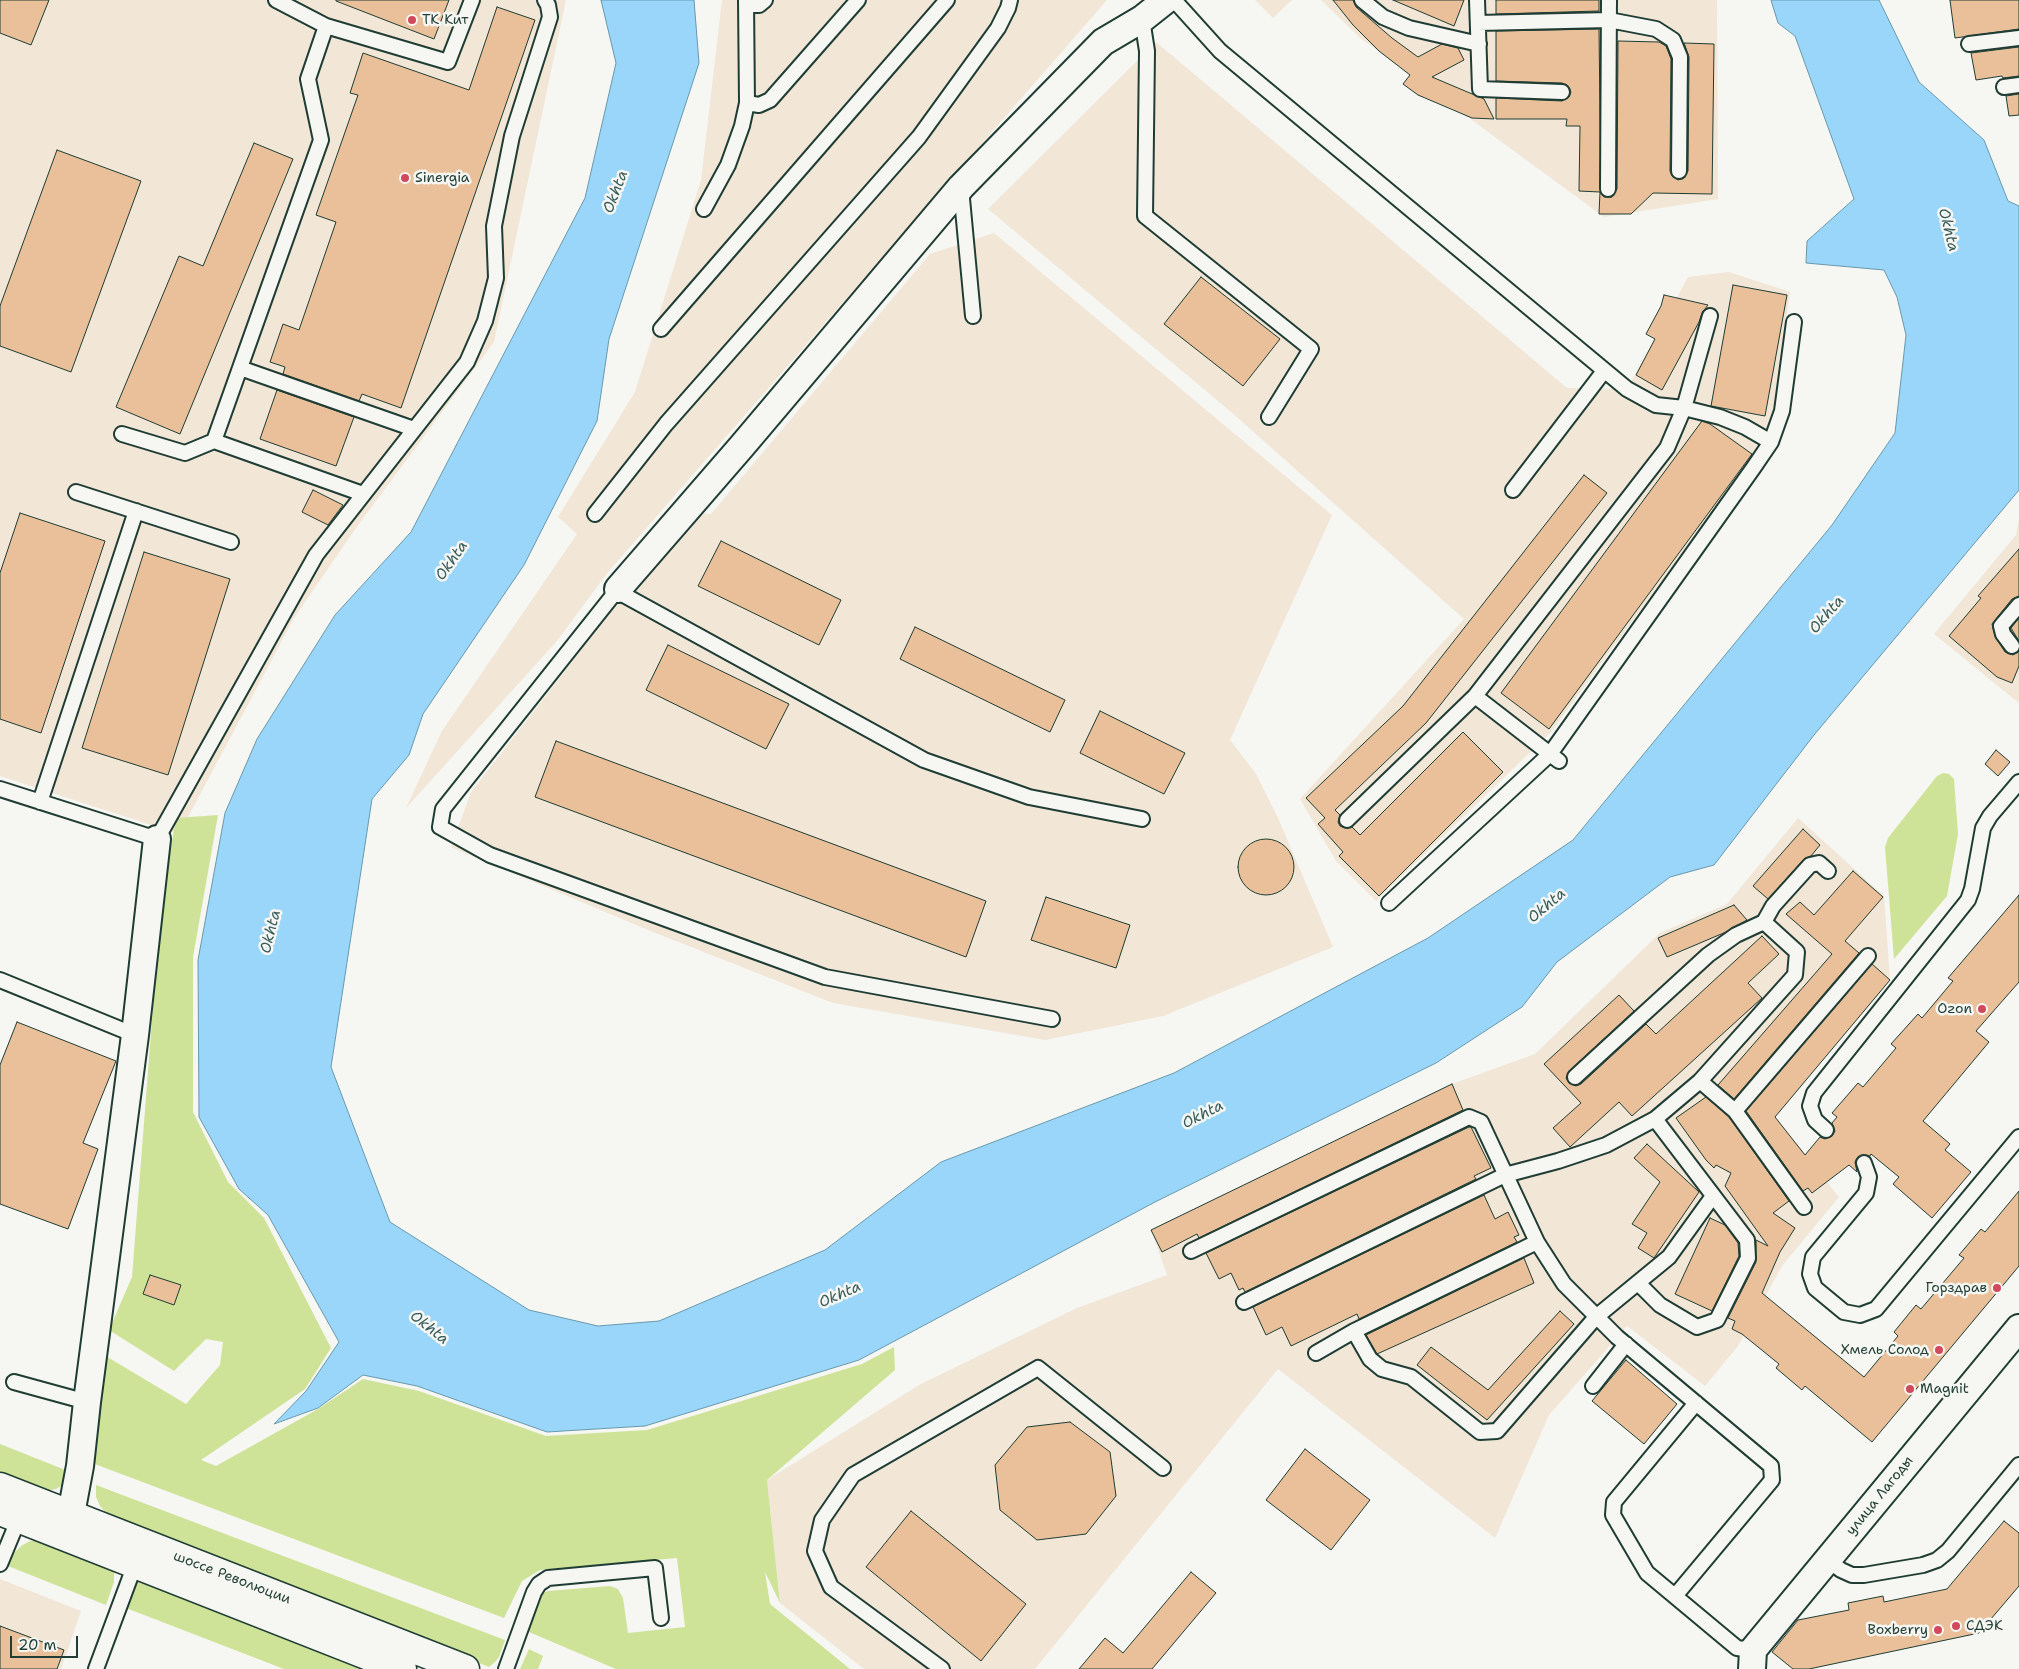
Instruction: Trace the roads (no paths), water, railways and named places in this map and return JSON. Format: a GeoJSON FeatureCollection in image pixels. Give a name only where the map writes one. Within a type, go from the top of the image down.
{"type":"FeatureCollection","features":[{"type":"Feature","properties":{"kind":"main road","name":"шоссе Революции"},"geometry":{"type":"LineString","coordinates":[[6,1502],[139,1553],[465,1669]]}},
{"type":"Feature","properties":{"kind":"main road","name":"шоссе Революции"},"geometry":{"type":"LineString","coordinates":[[139,1553],[402,1669]]}},
{"type":"Feature","properties":{"kind":"street"},"geometry":{"type":"LineString","coordinates":[[618,589],[742,446],[961,187],[1103,42],[1142,19],[1166,0]]}},
{"type":"Feature","properties":{"kind":"street"},"geometry":{"type":"LineString","coordinates":[[68,1525],[80,1466],[135,1035],[157,839]]}},
{"type":"Feature","properties":{"kind":"street","name":"улица Лагоды"},"geometry":{"type":"LineString","coordinates":[[1752,1660],[1828,1560],[2019,1328]]}},
{"type":"Feature","properties":{"kind":"lane"},"geometry":{"type":"LineString","coordinates":[[276,0],[326,26],[448,62],[472,0]]}},
{"type":"Feature","properties":{"kind":"lane"},"geometry":{"type":"LineString","coordinates":[[0,789],[157,839],[316,556],[467,362],[485,321],[496,278],[494,226],[512,136],[550,17],[545,0]]}},
{"type":"Feature","properties":{"kind":"lane"},"geometry":{"type":"LineString","coordinates":[[704,209],[728,164],[742,126],[747,103],[747,3],[758,5],[765,0]]}},
{"type":"Feature","properties":{"kind":"lane"},"geometry":{"type":"LineString","coordinates":[[747,103],[759,105],[770,100],[858,0]]}},
{"type":"Feature","properties":{"kind":"lane"},"geometry":{"type":"LineString","coordinates":[[661,329],[947,0]]}},
{"type":"Feature","properties":{"kind":"lane"},"geometry":{"type":"LineString","coordinates":[[595,514],[666,424],[919,136],[998,28],[1010,0]]}},
{"type":"Feature","properties":{"kind":"lane"},"geometry":{"type":"LineString","coordinates":[[1174,0],[1220,51],[1627,389],[1656,405],[1684,408],[1720,417],[1745,427],[1771,442]]}},
{"type":"Feature","properties":{"kind":"lane"},"geometry":{"type":"LineString","coordinates":[[1362,0],[1383,18],[1409,28],[1479,44]]}},
{"type":"Feature","properties":{"kind":"lane"},"geometry":{"type":"LineString","coordinates":[[1477,0],[1480,89],[1562,92]]}},
{"type":"Feature","properties":{"kind":"lane"},"geometry":{"type":"LineString","coordinates":[[1608,189],[1609,0]]}},
{"type":"Feature","properties":{"kind":"lane"},"geometry":{"type":"LineString","coordinates":[[1142,19],[1147,51],[1145,216],[1311,349],[1269,417]]}},
{"type":"Feature","properties":{"kind":"lane"},"geometry":{"type":"LineString","coordinates":[[1478,23],[1610,20],[1656,29],[1673,40],[1680,57],[1679,171]]}},
{"type":"Feature","properties":{"kind":"lane"},"geometry":{"type":"LineString","coordinates":[[214,441],[321,140],[308,79],[326,26]]}},
{"type":"Feature","properties":{"kind":"lane"},"geometry":{"type":"LineString","coordinates":[[1969,44],[2019,38]]}},
{"type":"Feature","properties":{"kind":"lane"},"geometry":{"type":"LineString","coordinates":[[2004,87],[2019,85]]}},
{"type":"Feature","properties":{"kind":"lane"},"geometry":{"type":"LineString","coordinates":[[961,187],[973,316]]}},
{"type":"Feature","properties":{"kind":"lane"},"geometry":{"type":"LineString","coordinates":[[1347,820],[1475,696],[1667,448],[1684,408],[1710,316]]}},
{"type":"Feature","properties":{"kind":"lane"},"geometry":{"type":"LineString","coordinates":[[1390,903],[1555,758],[1771,442],[1782,411],[1794,322]]}},
{"type":"Feature","properties":{"kind":"lane"},"geometry":{"type":"LineString","coordinates":[[240,368],[414,429]]}},
{"type":"Feature","properties":{"kind":"lane"},"geometry":{"type":"LineString","coordinates":[[1513,490],[1604,371]]}},
{"type":"Feature","properties":{"kind":"lane"},"geometry":{"type":"LineString","coordinates":[[122,434],[186,453],[214,441],[363,494]]}},
{"type":"Feature","properties":{"kind":"lane"},"geometry":{"type":"LineString","coordinates":[[76,492],[231,542]]}},
{"type":"Feature","properties":{"kind":"lane"},"geometry":{"type":"LineString","coordinates":[[40,802],[136,511]]}},
{"type":"Feature","properties":{"kind":"lane"},"geometry":{"type":"LineString","coordinates":[[1052,1019],[825,977],[490,855],[440,827],[443,809],[618,589],[624,595],[924,760],[1029,797],[1142,819]]}},
{"type":"Feature","properties":{"kind":"lane"},"geometry":{"type":"LineString","coordinates":[[2012,646],[2003,634],[2001,626],[2019,605]]}},
{"type":"Feature","properties":{"kind":"lane"},"geometry":{"type":"LineString","coordinates":[[1475,696],[1555,758]]}},
{"type":"Feature","properties":{"kind":"lane"},"geometry":{"type":"LineString","coordinates":[[1826,1130],[1815,1120],[1810,1106],[1814,1093],[1965,905],[1972,889],[1982,828],[2019,782]]}},
{"type":"Feature","properties":{"kind":"lane"},"geometry":{"type":"LineString","coordinates":[[1575,1077],[1708,955],[1736,935],[1764,922],[1773,906],[1810,865],[1819,863],[1828,871]]}},
{"type":"Feature","properties":{"kind":"lane"},"geometry":{"type":"LineString","coordinates":[[1244,1302],[1505,1175],[1558,1161],[1606,1145],[1655,1119],[1700,1081],[1795,976],[1797,952],[1764,922]]}},
{"type":"Feature","properties":{"kind":"lane"},"geometry":{"type":"LineString","coordinates":[[1735,1111],[1868,956]]}},
{"type":"Feature","properties":{"kind":"lane"},"geometry":{"type":"LineString","coordinates":[[0,980],[135,1035]]}},
{"type":"Feature","properties":{"kind":"lane"},"geometry":{"type":"LineString","coordinates":[[1700,1081],[1735,1111],[1804,1207]]}},
{"type":"Feature","properties":{"kind":"lane"},"geometry":{"type":"LineString","coordinates":[[1191,1252],[1469,1117],[1481,1122],[1537,1242],[1564,1284],[1626,1344],[1771,1466],[1772,1480],[1675,1596]]}},
{"type":"Feature","properties":{"kind":"lane"},"geometry":{"type":"LineString","coordinates":[[1638,1283],[1660,1305],[1697,1327],[1717,1320],[1748,1258],[1746,1240],[1655,1119]]}},
{"type":"Feature","properties":{"kind":"lane"},"geometry":{"type":"LineString","coordinates":[[1864,1163],[1869,1177],[1866,1193],[1812,1257],[1810,1274],[1815,1288],[1844,1312],[1860,1315],[1876,1309],[2019,1137]]}},
{"type":"Feature","properties":{"kind":"lane"},"geometry":{"type":"LineString","coordinates":[[1354,1331],[1370,1359],[1382,1369],[1411,1377],[1480,1432],[1497,1431],[1596,1317],[1669,1257],[1713,1196]]}},
{"type":"Feature","properties":{"kind":"lane"},"geometry":{"type":"LineString","coordinates":[[1316,1353],[1354,1331],[1537,1242]]}},
{"type":"Feature","properties":{"kind":"lane"},"geometry":{"type":"LineString","coordinates":[[1593,1386],[1626,1344]]}},
{"type":"Feature","properties":{"kind":"lane"},"geometry":{"type":"LineString","coordinates":[[942,1669],[831,1588],[815,1551],[822,1520],[853,1476],[1038,1368],[1163,1468]]}},
{"type":"Feature","properties":{"kind":"lane"},"geometry":{"type":"LineString","coordinates":[[14,1382],[87,1402]]}},
{"type":"Feature","properties":{"kind":"lane"},"geometry":{"type":"LineString","coordinates":[[1696,1403],[1614,1502],[1613,1515],[1647,1573],[1752,1660]]}},
{"type":"Feature","properties":{"kind":"lane"},"geometry":{"type":"LineString","coordinates":[[1828,1560],[1841,1570],[1852,1575],[1864,1575],[1923,1565],[1937,1560],[1948,1551],[2019,1465]]}},
{"type":"Feature","properties":{"kind":"lane"},"geometry":{"type":"LineString","coordinates":[[0,1564],[6,1502]]}},
{"type":"Feature","properties":{"kind":"lane"},"geometry":{"type":"LineString","coordinates":[[96,1669],[139,1553]]}},
{"type":"Feature","properties":{"kind":"lane"},"geometry":{"type":"LineString","coordinates":[[506,1669],[534,1592],[539,1584],[548,1578],[655,1568],[661,1618]]}},
{"type":"Feature","properties":{"kind":"water","name":"Okhta"},"geometry":{"type":"Polygon","coordinates":[[[601,0],[694,0],[699,63],[609,339],[597,421],[524,565],[423,714],[409,755],[372,799],[331,1067],[390,1222],[529,1310],[598,1326],[659,1321],[825,1250],[941,1162],[1174,1073],[1428,938],[1573,840],[1832,525],[1895,433],[1906,335],[1897,297],[1884,270],[1806,263],[1807,241],[1854,199],[1795,36],[1778,23],[1771,0],[1879,0],[1919,82],[1984,140],[2008,201],[2019,206],[2019,490],[1814,735],[1714,865],[1670,877],[1557,962],[1522,1007],[1436,1063],[1155,1202],[859,1360],[645,1426],[547,1432],[417,1386],[363,1375],[318,1408],[274,1424],[306,1391],[339,1342],[268,1215],[239,1189],[199,1117],[198,960],[225,813],[257,739],[335,615],[411,532],[585,198],[616,63],[601,0]]]}},
{"type":"Feature","properties":{"kind":"place","name":"ТК Кит"},"geometry":{"type":"Point","coordinates":[412,20]}},
{"type":"Feature","properties":{"kind":"place","name":"Sinergia"},"geometry":{"type":"Point","coordinates":[405,178]}},
{"type":"Feature","properties":{"kind":"place","name":"Ozon"},"geometry":{"type":"Point","coordinates":[1982,1009]}},
{"type":"Feature","properties":{"kind":"place","name":"Горздрав"},"geometry":{"type":"Point","coordinates":[1997,1288]}},
{"type":"Feature","properties":{"kind":"place","name":"Хмель Солод"},"geometry":{"type":"Point","coordinates":[1939,1350]}},
{"type":"Feature","properties":{"kind":"place","name":"Magnit"},"geometry":{"type":"Point","coordinates":[1910,1389]}},
{"type":"Feature","properties":{"kind":"place","name":"СДЭК"},"geometry":{"type":"Point","coordinates":[1956,1626]}},
{"type":"Feature","properties":{"kind":"place","name":"Boxberry"},"geometry":{"type":"Point","coordinates":[1938,1630]}}]}
